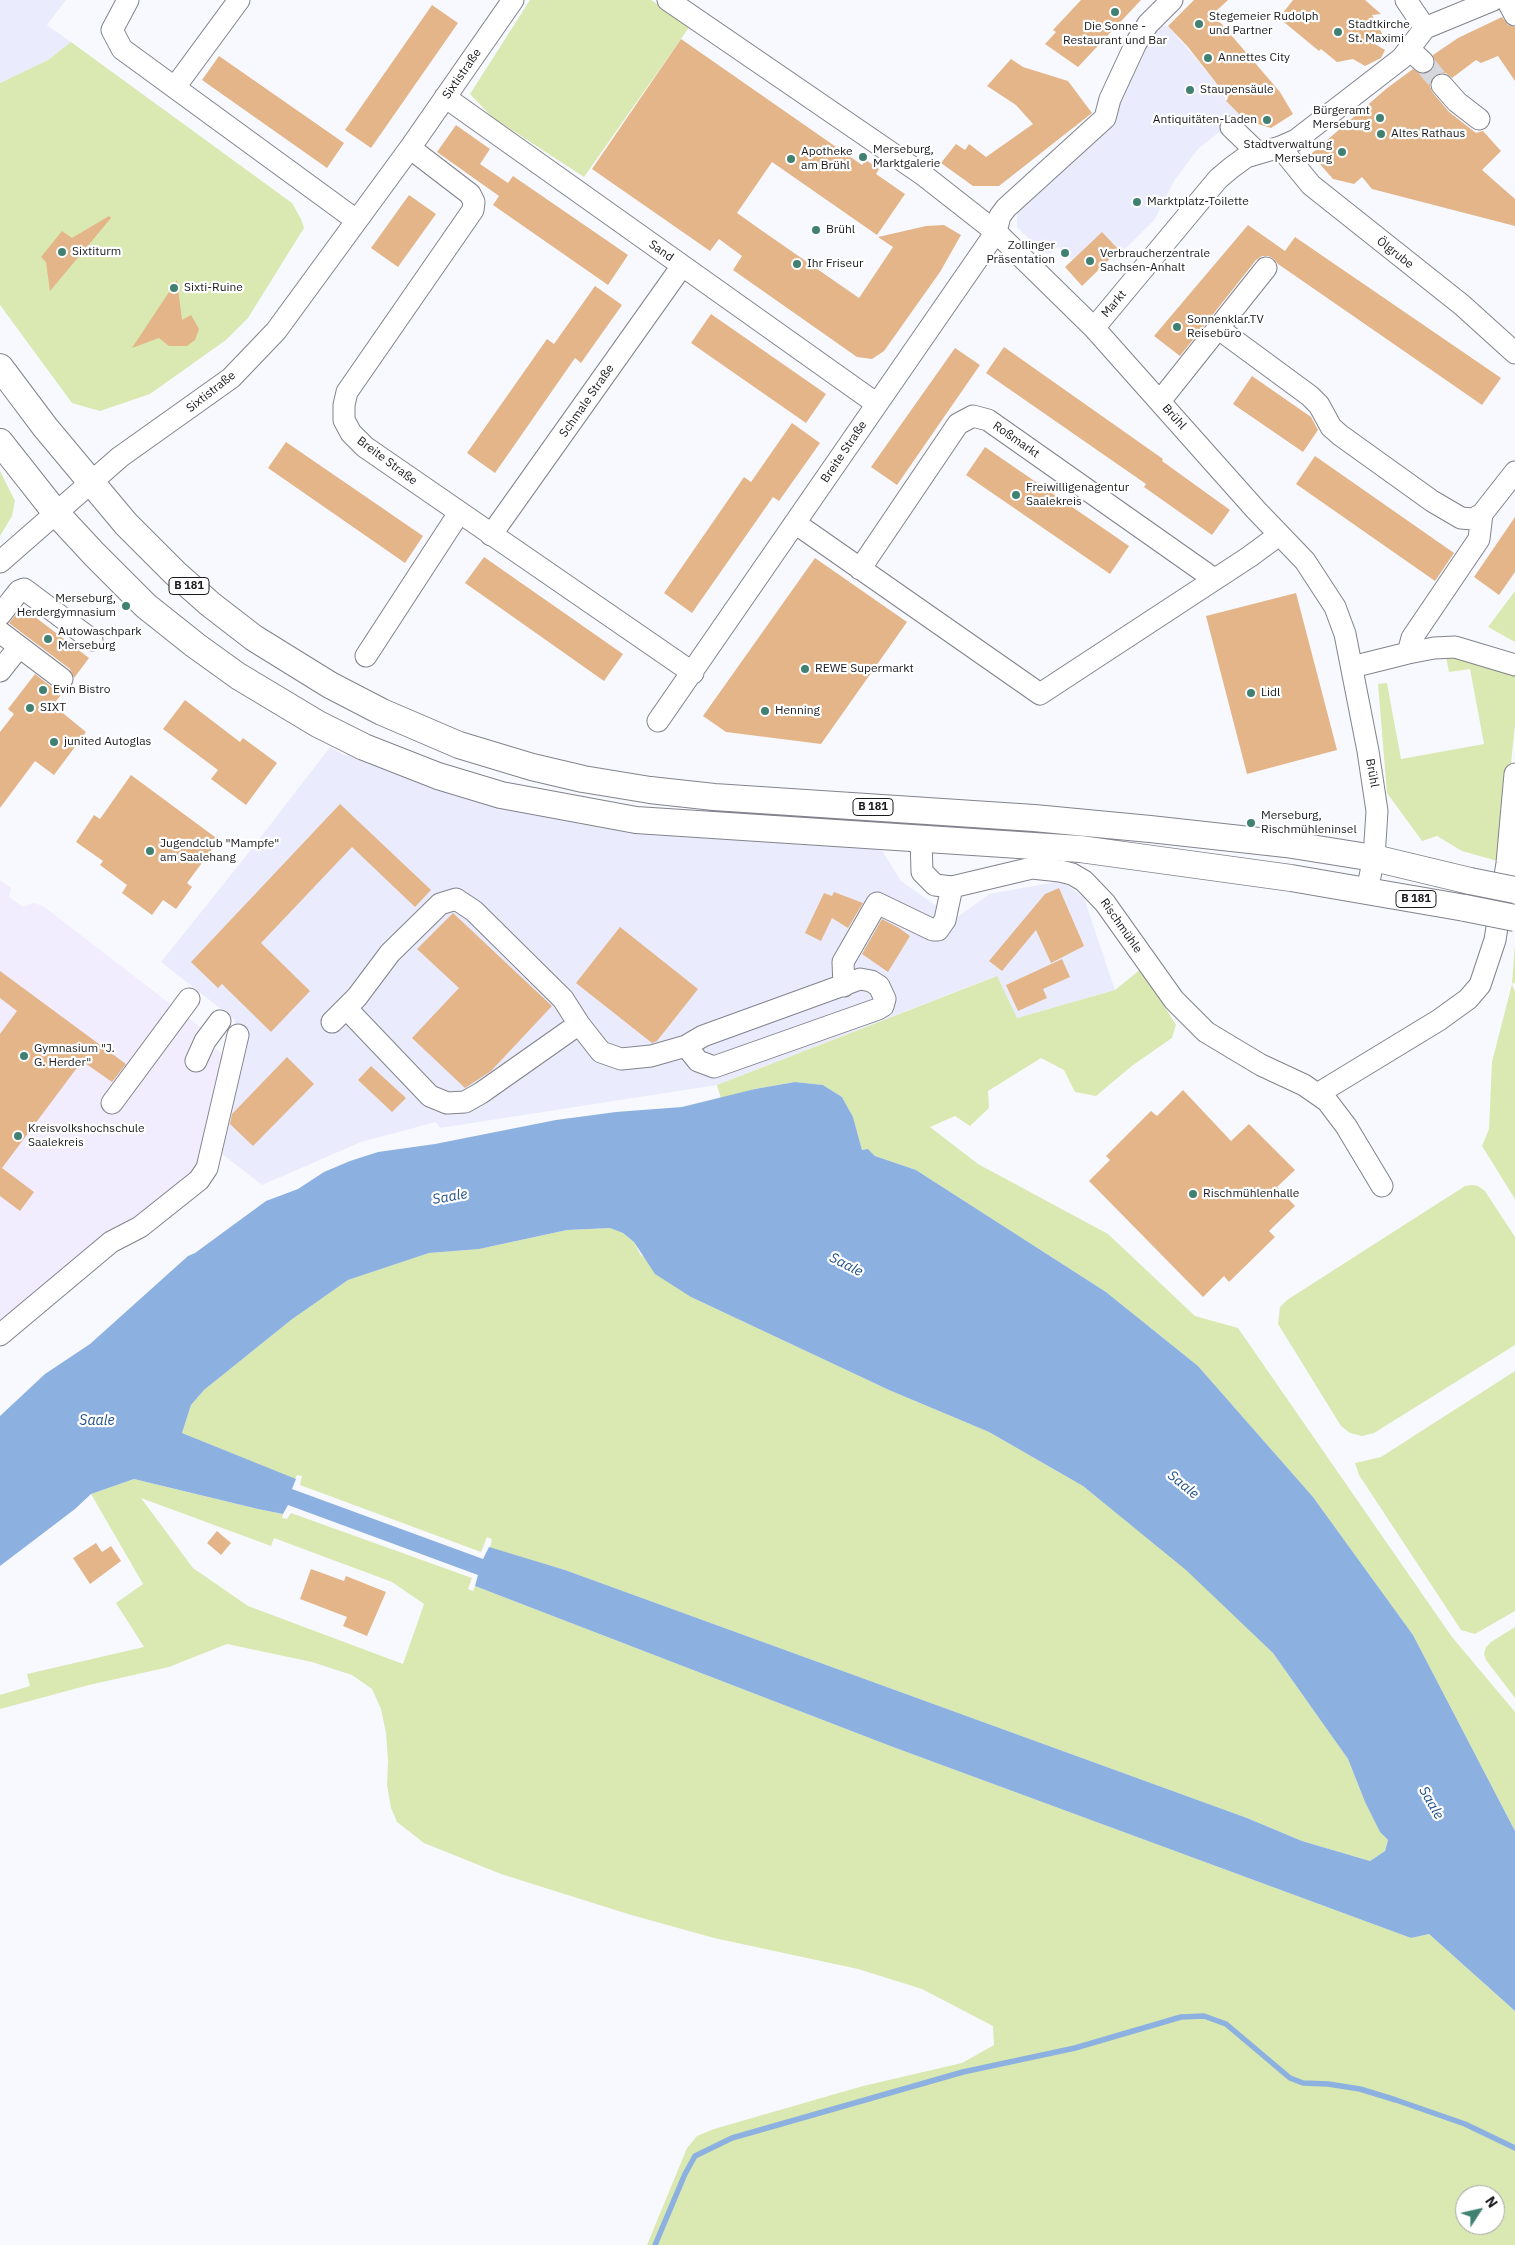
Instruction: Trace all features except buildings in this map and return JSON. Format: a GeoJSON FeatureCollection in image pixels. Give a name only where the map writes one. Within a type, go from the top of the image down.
{"type":"FeatureCollection","features":[{"type":"Feature","properties":{"kind":"main road","name":"B 181"},"geometry":{"type":"LineString","coordinates":[[0,367],[44,427],[90,483],[126,524],[175,574],[254,638],[304,670],[382,712],[459,745],[532,767],[583,779],[650,790],[714,797],[1034,818],[1150,828],[1286,844],[1374,858],[1515,890]]}},
{"type":"Feature","properties":{"kind":"main road","name":"B 181"},"geometry":{"type":"LineString","coordinates":[[0,442],[56,513],[94,554],[146,606],[195,645],[238,676],[318,724],[364,747],[438,776],[501,795],[636,820],[1080,849],[1367,890],[1515,918]]}},
{"type":"Feature","properties":{"kind":"street"},"geometry":{"type":"LineString","coordinates":[[128,0],[112,30],[122,49],[356,220]]}},
{"type":"Feature","properties":{"kind":"street"},"geometry":{"type":"LineString","coordinates":[[175,87],[239,0]]}},
{"type":"Feature","properties":{"kind":"street","name":"Brühl"},"geometry":{"type":"LineString","coordinates":[[668,0],[922,174],[996,232],[1094,328],[1305,561],[1335,607],[1345,634],[1378,802],[1374,858],[1367,890]]}},
{"type":"Feature","properties":{"kind":"street"},"geometry":{"type":"LineString","coordinates":[[996,232],[1000,216],[1011,201],[1105,118],[1114,91],[1136,43],[1148,24],[1172,0]]}},
{"type":"Feature","properties":{"kind":"street"},"geometry":{"type":"LineString","coordinates":[[1406,0],[1425,28],[1493,0]]}},
{"type":"Feature","properties":{"kind":"street"},"geometry":{"type":"LineString","coordinates":[[1507,0],[1515,15]]}},
{"type":"Feature","properties":{"kind":"street","name":"Sixtistraße"},"geometry":{"type":"LineString","coordinates":[[0,562],[120,457],[231,378],[276,330],[410,148],[509,1]]}},
{"type":"Feature","properties":{"kind":"street","name":"Markt"},"geometry":{"type":"LineString","coordinates":[[1094,328],[1218,179],[1246,157],[1296,140],[1402,58],[1416,56],[1425,28]]}},
{"type":"Feature","properties":{"kind":"street"},"geometry":{"type":"LineString","coordinates":[[1442,85],[1457,102],[1479,118]]}},
{"type":"Feature","properties":{"kind":"street","name":"Sand"},"geometry":{"type":"LineString","coordinates":[[445,97],[877,404]]}},
{"type":"Feature","properties":{"kind":"street"},"geometry":{"type":"LineString","coordinates":[[1231,127],[1258,153]]}},
{"type":"Feature","properties":{"kind":"street","name":"Ölgrube"},"geometry":{"type":"LineString","coordinates":[[1280,147],[1311,185],[1462,305],[1515,353]]}},
{"type":"Feature","properties":{"kind":"street","name":"Breite Straße"},"geometry":{"type":"LineString","coordinates":[[410,148],[470,194],[474,202],[473,210],[347,392],[344,405],[344,420],[352,433],[365,447],[693,673]]}},
{"type":"Feature","properties":{"kind":"street","name":"Breite Straße"},"geometry":{"type":"LineString","coordinates":[[658,721],[996,232]]}},
{"type":"Feature","properties":{"kind":"street","name":"Schmale Straße"},"geometry":{"type":"LineString","coordinates":[[491,535],[682,266]]}},
{"type":"Feature","properties":{"kind":"street"},"geometry":{"type":"LineString","coordinates":[[1160,401],[1266,268]]}},
{"type":"Feature","properties":{"kind":"street"},"geometry":{"type":"LineString","coordinates":[[1219,329],[1310,396],[1319,404],[1332,427],[1340,436],[1432,501],[1454,514],[1467,520],[1482,514],[1515,472]]}},
{"type":"Feature","properties":{"kind":"street","name":"Roßmarkt"},"geometry":{"type":"LineString","coordinates":[[860,569],[958,424],[973,416],[988,420],[1214,579]]}},
{"type":"Feature","properties":{"kind":"street"},"geometry":{"type":"LineString","coordinates":[[366,656],[459,513]]}},
{"type":"Feature","properties":{"kind":"street"},"geometry":{"type":"LineString","coordinates":[[1408,653],[1412,638],[1479,539],[1482,514]]}},
{"type":"Feature","properties":{"kind":"street"},"geometry":{"type":"LineString","coordinates":[[795,523],[1040,694],[1280,535]]}},
{"type":"Feature","properties":{"kind":"street"},"geometry":{"type":"LineString","coordinates":[[0,615],[19,591],[24,589],[92,640]]}},
{"type":"Feature","properties":{"kind":"street"},"geometry":{"type":"LineString","coordinates":[[0,632],[62,679]]}},
{"type":"Feature","properties":{"kind":"street"},"geometry":{"type":"LineString","coordinates":[[0,671],[19,647]]}},
{"type":"Feature","properties":{"kind":"street"},"geometry":{"type":"LineString","coordinates":[[1352,667],[1434,648],[1455,648],[1515,664]]}},
{"type":"Feature","properties":{"kind":"street"},"geometry":{"type":"LineString","coordinates":[[1319,1094],[1439,1020],[1468,999],[1480,985],[1495,940],[1507,863],[1515,774]]}},
{"type":"Feature","properties":{"kind":"street"},"geometry":{"type":"LineString","coordinates":[[844,986],[843,962],[877,903],[933,930],[938,930],[945,920],[952,887],[935,885],[922,872],[921,838]]}},
{"type":"Feature","properties":{"kind":"street","name":"Rischmühle"},"geometry":{"type":"LineString","coordinates":[[952,887],[1032,868],[1060,871],[1072,874],[1084,881],[1100,897],[1174,1000],[1206,1032],[1260,1065],[1319,1094],[1327,1100],[1346,1126],[1382,1186]]}},
{"type":"Feature","properties":{"kind":"street"},"geometry":{"type":"LineString","coordinates":[[579,1024],[482,1093],[465,1102],[447,1103],[430,1096],[339,1016],[390,953],[440,904],[456,899],[474,911],[563,999],[579,1024],[601,1052],[621,1059],[651,1056],[686,1046],[703,1036],[860,979],[871,980],[879,986],[885,999],[883,1006],[714,1067],[698,1061],[686,1046]]}},
{"type":"Feature","properties":{"kind":"street"},"geometry":{"type":"LineString","coordinates":[[112,1103],[189,999]]}},
{"type":"Feature","properties":{"kind":"street"},"geometry":{"type":"LineString","coordinates":[[196,1061],[205,1041],[220,1021]]}},
{"type":"Feature","properties":{"kind":"street"},"geometry":{"type":"LineString","coordinates":[[0,1335],[110,1242],[140,1227],[199,1180],[207,1168],[238,1035]]}},
{"type":"Feature","properties":{"kind":"shaded area"},"geometry":{"type":"Polygon","coordinates":[[[0,0],[66,0],[47,25],[71,42],[48,60],[0,83],[0,0]]]}},
{"type":"Feature","properties":{"kind":"shaded area"},"geometry":{"type":"Polygon","coordinates":[[[1148,24],[1168,26],[1223,92],[1226,101],[1245,120],[1218,133],[1198,149],[1174,181],[1155,219],[1121,253],[1102,233],[1072,260],[1059,247],[1052,249],[1052,253],[1043,253],[1017,227],[1017,208],[1105,118],[1148,24]]]}},
{"type":"Feature","properties":{"kind":"shaded area"},"geometry":{"type":"Polygon","coordinates":[[[330,747],[346,756],[349,749],[477,798],[881,849],[901,881],[955,919],[989,894],[1061,881],[1084,898],[1115,990],[1017,1018],[996,976],[717,1085],[440,1128],[436,1122],[361,1142],[262,1185],[208,1143],[235,1020],[161,962],[330,747]]]}},
{"type":"Feature","properties":{"kind":"shaded area"},"geometry":{"type":"Polygon","coordinates":[[[0,880],[11,888],[9,897],[23,907],[34,903],[43,906],[204,1030],[199,1037],[227,1057],[199,1168],[0,1327],[0,880]]]}},
{"type":"Feature","properties":{"kind":"green space"},"geometry":{"type":"Polygon","coordinates":[[[530,0],[651,0],[690,26],[584,177],[492,117],[470,94],[530,0]]]}},
{"type":"Feature","properties":{"kind":"green space"},"geometry":{"type":"Polygon","coordinates":[[[71,42],[292,203],[304,228],[248,318],[226,340],[150,394],[100,411],[72,403],[0,305],[0,83],[48,60],[71,42]]]}},
{"type":"Feature","properties":{"kind":"green space"},"geometry":{"type":"Polygon","coordinates":[[[0,471],[15,501],[12,516],[0,536],[0,471]]]}},
{"type":"Feature","properties":{"kind":"green space"},"geometry":{"type":"Polygon","coordinates":[[[1515,591],[1515,642],[1488,627],[1515,591]]]}},
{"type":"Feature","properties":{"kind":"green space"},"geometry":{"type":"Polygon","coordinates":[[[1458,655],[1515,674],[1515,724],[1501,862],[1462,851],[1437,836],[1422,841],[1387,793],[1378,684],[1387,683],[1401,759],[1484,744],[1470,669],[1449,672],[1446,657],[1458,655]]]}},
{"type":"Feature","properties":{"kind":"green space"},"geometry":{"type":"Polygon","coordinates":[[[1515,944],[1515,982],[1512,984],[1515,944]]]}},
{"type":"Feature","properties":{"kind":"green space"},"geometry":{"type":"Polygon","coordinates":[[[1141,969],[1176,1025],[1172,1038],[1133,1065],[1096,1096],[1075,1092],[1064,1070],[1041,1058],[988,1091],[989,1108],[970,1126],[955,1116],[930,1127],[978,1164],[1108,1234],[1195,1316],[1238,1328],[1452,1637],[1515,1712],[1515,1831],[1413,1635],[1313,1497],[1198,1366],[1106,1292],[916,1170],[875,1156],[868,1149],[862,1150],[853,1117],[842,1097],[823,1085],[795,1082],[755,1089],[721,1099],[717,1085],[997,976],[1017,1018],[1115,990],[1141,969]]]}},
{"type":"Feature","properties":{"kind":"green space"},"geometry":{"type":"Polygon","coordinates":[[[1512,984],[1515,992],[1515,1199],[1482,1146],[1489,1129],[1492,1062],[1512,984]]]}},
{"type":"Feature","properties":{"kind":"green space"},"geometry":{"type":"Polygon","coordinates":[[[1465,1186],[1478,1186],[1485,1191],[1515,1237],[1515,1345],[1374,1433],[1362,1436],[1350,1433],[1341,1426],[1278,1324],[1280,1307],[1287,1300],[1465,1186]]]}},
{"type":"Feature","properties":{"kind":"green space"},"geometry":{"type":"Polygon","coordinates":[[[610,1228],[623,1233],[634,1242],[640,1254],[691,1297],[889,1390],[989,1432],[1083,1486],[1187,1570],[1273,1653],[1348,1759],[1365,1802],[1380,1832],[1388,1840],[1385,1851],[1370,1861],[1302,1841],[1247,1818],[565,1570],[490,1548],[492,1539],[487,1537],[481,1552],[300,1485],[302,1476],[297,1475],[295,1479],[182,1433],[191,1405],[204,1390],[291,1320],[348,1280],[429,1253],[479,1249],[567,1230],[610,1228]]]}},
{"type":"Feature","properties":{"kind":"green space"},"geometry":{"type":"Polygon","coordinates":[[[1515,1371],[1515,1611],[1475,1634],[1461,1630],[1359,1475],[1355,1463],[1381,1457],[1515,1371]]]}},
{"type":"Feature","properties":{"kind":"green space"},"geometry":{"type":"Polygon","coordinates":[[[134,1479],[283,1514],[282,1518],[287,1519],[291,1513],[472,1578],[468,1589],[473,1591],[475,1586],[893,1747],[1411,1938],[1429,1934],[1515,2011],[1515,2245],[647,2245],[687,2148],[697,2136],[714,2129],[863,2086],[962,2063],[994,2045],[993,2026],[922,1989],[858,1969],[714,1938],[628,1914],[501,1874],[424,1843],[397,1822],[391,1808],[387,1785],[386,1733],[381,1709],[372,1689],[352,1675],[312,1662],[227,1644],[169,1667],[89,1685],[0,1709],[0,1695],[30,1686],[27,1674],[144,1647],[116,1603],[143,1584],[91,1494],[134,1479]],[[141,1498],[193,1568],[248,1606],[403,1664],[424,1604],[392,1582],[274,1538],[271,1546],[141,1498]]]}},
{"type":"Feature","properties":{"kind":"green space"},"geometry":{"type":"Polygon","coordinates":[[[1515,1627],[1515,1698],[1486,1660],[1484,1654],[1486,1647],[1491,1642],[1515,1627]]]}},
{"type":"Feature","properties":{"kind":"water","name":"Saale"},"geometry":{"type":"Polygon","coordinates":[[[795,1082],[823,1085],[842,1097],[853,1117],[862,1150],[868,1149],[875,1156],[916,1170],[1106,1292],[1198,1366],[1313,1497],[1413,1635],[1515,1831],[1515,2011],[1429,1934],[1411,1938],[893,1747],[475,1586],[478,1575],[288,1505],[283,1514],[134,1479],[91,1494],[75,1509],[0,1566],[0,1416],[45,1374],[90,1344],[188,1256],[195,1253],[266,1201],[298,1189],[324,1172],[378,1152],[435,1144],[556,1120],[616,1112],[682,1107],[755,1089],[795,1082]],[[610,1228],[567,1230],[479,1249],[429,1253],[348,1280],[291,1320],[204,1390],[191,1405],[182,1433],[296,1479],[292,1489],[483,1559],[489,1547],[565,1570],[1247,1818],[1302,1841],[1370,1861],[1385,1851],[1388,1840],[1380,1832],[1365,1802],[1348,1759],[1273,1653],[1186,1570],[1083,1486],[989,1432],[889,1390],[691,1297],[655,1274],[634,1242],[623,1233],[610,1228]]]}},
{"type":"Feature","properties":{"kind":"waterway"},"geometry":{"type":"LineString","coordinates":[[655,2245],[685,2174],[695,2156],[732,2138],[963,2072],[1075,2048],[1181,2017],[1204,2016],[1226,2024],[1290,2078],[1303,2083],[1328,2084],[1360,2089],[1396,2100],[1465,2124],[1515,2148]]}},
{"type":"Feature","properties":{"kind":"tunnel"},"geometry":{"type":"LineString","coordinates":[[1423,62],[1442,85]]}},
{"type":"Feature","properties":{"kind":"place","name":"Die Sonne - Restaurant und Bar"},"geometry":{"type":"Point","coordinates":[1115,12]}},
{"type":"Feature","properties":{"kind":"place","name":"Stegemeier Rudolph und Partner"},"geometry":{"type":"Point","coordinates":[1199,24]}},
{"type":"Feature","properties":{"kind":"place","name":"Stadtkirche St. Maximi"},"geometry":{"type":"Point","coordinates":[1338,32]}},
{"type":"Feature","properties":{"kind":"place","name":"Annettes City"},"geometry":{"type":"Point","coordinates":[1208,58]}},
{"type":"Feature","properties":{"kind":"place","name":"Staupensäule"},"geometry":{"type":"Point","coordinates":[1190,90]}},
{"type":"Feature","properties":{"kind":"place","name":"Bürgeramt Merseburg"},"geometry":{"type":"Point","coordinates":[1380,118]}},
{"type":"Feature","properties":{"kind":"place","name":"Antiquitäten-Laden"},"geometry":{"type":"Point","coordinates":[1267,120]}},
{"type":"Feature","properties":{"kind":"place","name":"Altes Rathaus"},"geometry":{"type":"Point","coordinates":[1381,134]}},
{"type":"Feature","properties":{"kind":"place","name":"Stadtverwaltung Merseburg"},"geometry":{"type":"Point","coordinates":[1342,152]}},
{"type":"Feature","properties":{"kind":"place","name":"Merseburg, Marktgalerie"},"geometry":{"type":"Point","coordinates":[863,157]}},
{"type":"Feature","properties":{"kind":"place","name":"Apotheke am Brühl"},"geometry":{"type":"Point","coordinates":[791,159]}},
{"type":"Feature","properties":{"kind":"place","name":"Marktplatz-Toilette"},"geometry":{"type":"Point","coordinates":[1137,202]}},
{"type":"Feature","properties":{"kind":"place","name":"Brühl"},"geometry":{"type":"Point","coordinates":[816,230]}},
{"type":"Feature","properties":{"kind":"place","name":"Sixtiturm"},"geometry":{"type":"Point","coordinates":[62,252]}},
{"type":"Feature","properties":{"kind":"place","name":"Zollinger Präsentation"},"geometry":{"type":"Point","coordinates":[1065,253]}},
{"type":"Feature","properties":{"kind":"place","name":"Verbraucherzentrale Sachsen-Anhalt"},"geometry":{"type":"Point","coordinates":[1090,261]}},
{"type":"Feature","properties":{"kind":"place","name":"Ihr Friseur"},"geometry":{"type":"Point","coordinates":[797,264]}},
{"type":"Feature","properties":{"kind":"place","name":"Sixti-Ruine"},"geometry":{"type":"Point","coordinates":[174,288]}},
{"type":"Feature","properties":{"kind":"place","name":"Sonnenklar.TV Reisebüro"},"geometry":{"type":"Point","coordinates":[1177,327]}},
{"type":"Feature","properties":{"kind":"place","name":"Freiwilligenagentur Saalekreis"},"geometry":{"type":"Point","coordinates":[1016,495]}},
{"type":"Feature","properties":{"kind":"place","name":"Merseburg, Herdergymnasium"},"geometry":{"type":"Point","coordinates":[126,606]}},
{"type":"Feature","properties":{"kind":"place","name":"Autowaschpark Merseburg"},"geometry":{"type":"Point","coordinates":[48,639]}},
{"type":"Feature","properties":{"kind":"place","name":"REWE Supermarkt"},"geometry":{"type":"Point","coordinates":[805,669]}},
{"type":"Feature","properties":{"kind":"place","name":"Evin Bistro"},"geometry":{"type":"Point","coordinates":[43,690]}},
{"type":"Feature","properties":{"kind":"place","name":"Lidl"},"geometry":{"type":"Point","coordinates":[1251,693]}},
{"type":"Feature","properties":{"kind":"place","name":"SIXT"},"geometry":{"type":"Point","coordinates":[30,708]}},
{"type":"Feature","properties":{"kind":"place","name":"Henning"},"geometry":{"type":"Point","coordinates":[765,711]}},
{"type":"Feature","properties":{"kind":"place","name":"junited Autoglas"},"geometry":{"type":"Point","coordinates":[54,742]}},
{"type":"Feature","properties":{"kind":"place","name":"Merseburg, Rischmühleninsel"},"geometry":{"type":"Point","coordinates":[1251,823]}},
{"type":"Feature","properties":{"kind":"place","name":"Jugendclub \"Mampfe\" am Saalehang"},"geometry":{"type":"Point","coordinates":[150,851]}},
{"type":"Feature","properties":{"kind":"place","name":"Gymnasium \"J. G. Herder\""},"geometry":{"type":"Point","coordinates":[24,1056]}},
{"type":"Feature","properties":{"kind":"place","name":"Kreisvolkshochschule Saalekreis"},"geometry":{"type":"Point","coordinates":[18,1136]}},
{"type":"Feature","properties":{"kind":"place","name":"Rischmühlenhalle"},"geometry":{"type":"Point","coordinates":[1193,1194]}}]}
